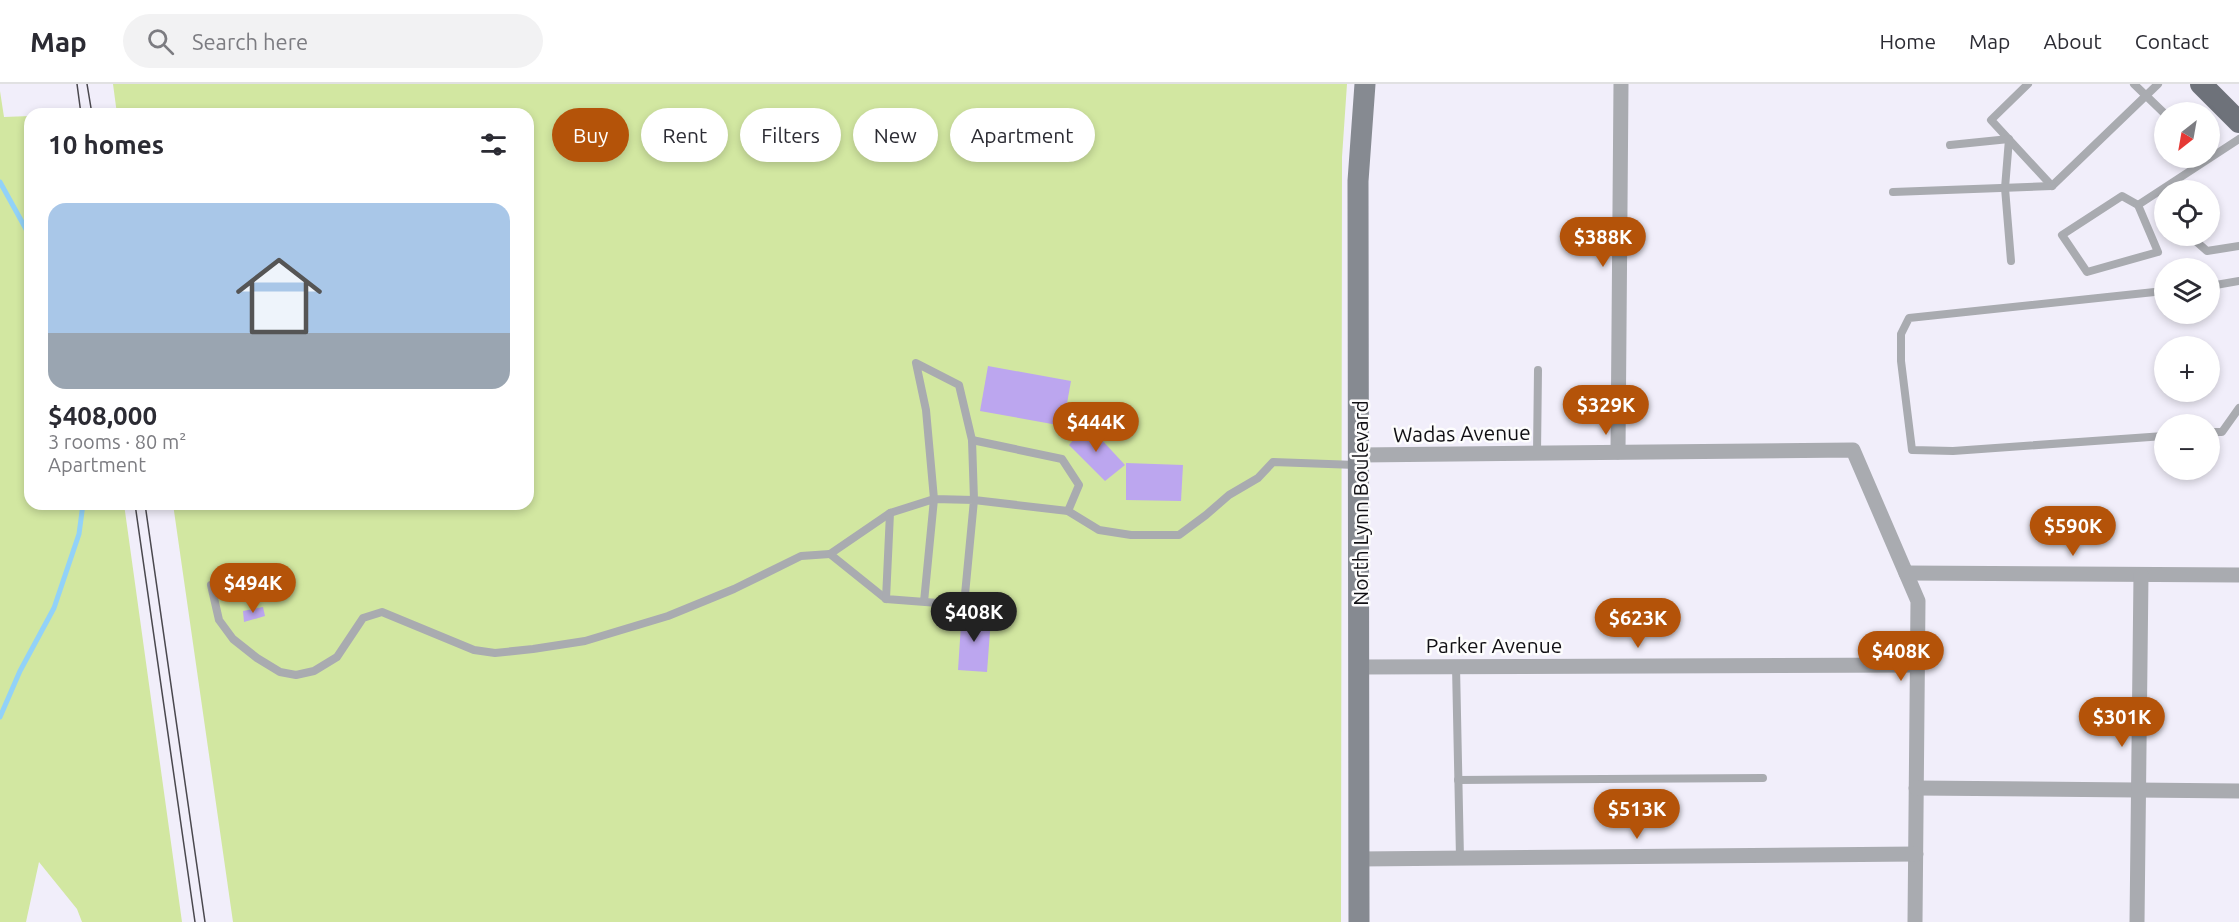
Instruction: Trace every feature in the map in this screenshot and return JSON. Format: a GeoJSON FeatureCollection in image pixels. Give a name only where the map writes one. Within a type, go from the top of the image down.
{"type":"FeatureCollection","features":[{"type":"Feature","properties":{"kind":"main road"},"geometry":{"type":"LineString","coordinates":[[2200,84],[2239,122]]}},
{"type":"Feature","properties":{"kind":"street","name":"North Lynn Boulevard"},"geometry":{"type":"LineString","coordinates":[[1359,922],[1358,180],[1365,84]]}},
{"type":"Feature","properties":{"kind":"street"},"geometry":{"type":"LineString","coordinates":[[1618,452],[1621,84]]}},
{"type":"Feature","properties":{"kind":"street","name":"Wadas Avenue"},"geometry":{"type":"LineString","coordinates":[[1360,460],[1537,453],[1853,450],[1906,573]]}},
{"type":"Feature","properties":{"kind":"street"},"geometry":{"type":"LineString","coordinates":[[1915,922],[1918,601],[1906,573],[2239,575]]}},
{"type":"Feature","properties":{"kind":"street"},"geometry":{"type":"LineString","coordinates":[[2137,922],[2141,574]]}},
{"type":"Feature","properties":{"kind":"street","name":"Parker Avenue"},"geometry":{"type":"LineString","coordinates":[[1360,667],[1917,665]]}},
{"type":"Feature","properties":{"kind":"street"},"geometry":{"type":"LineString","coordinates":[[1916,788],[2239,792]]}},
{"type":"Feature","properties":{"kind":"street"},"geometry":{"type":"LineString","coordinates":[[1359,859],[1916,854]]}},
{"type":"Feature","properties":{"kind":"lane"},"geometry":{"type":"LineString","coordinates":[[2028,84],[1991,120],[2052,186]]}},
{"type":"Feature","properties":{"kind":"lane"},"geometry":{"type":"LineString","coordinates":[[2134,84],[2154,104]]}},
{"type":"Feature","properties":{"kind":"lane"},"geometry":{"type":"LineString","coordinates":[[1893,192],[2052,186],[2158,84]]}},
{"type":"Feature","properties":{"kind":"lane"},"geometry":{"type":"LineString","coordinates":[[2138,205],[2239,139]]}},
{"type":"Feature","properties":{"kind":"lane"},"geometry":{"type":"LineString","coordinates":[[1950,145],[2009,140]]}},
{"type":"Feature","properties":{"kind":"lane"},"geometry":{"type":"LineString","coordinates":[[2009,140],[2005,188],[2011,261]]}},
{"type":"Feature","properties":{"kind":"lane"},"geometry":{"type":"LineString","coordinates":[[2122,196],[2138,205],[2158,252],[2087,272],[2062,236],[2122,196]]}},
{"type":"Feature","properties":{"kind":"lane"},"geometry":{"type":"LineString","coordinates":[[2201,246],[2207,251],[2239,246]]}},
{"type":"Feature","properties":{"kind":"lane"},"geometry":{"type":"LineString","coordinates":[[2220,284],[2239,281]]}},
{"type":"Feature","properties":{"kind":"lane"},"geometry":{"type":"LineString","coordinates":[[2154,292],[1909,318],[1901,334],[1912,450],[1953,451],[2154,437]]}},
{"type":"Feature","properties":{"kind":"lane"},"geometry":{"type":"LineString","coordinates":[[830,554],[886,599],[924,602],[964,605],[974,500],[972,440],[959,385],[916,363],[926,410],[934,499],[924,602]]}},
{"type":"Feature","properties":{"kind":"lane"},"geometry":{"type":"LineString","coordinates":[[1537,453],[1538,370]]}},
{"type":"Feature","properties":{"kind":"lane"},"geometry":{"type":"LineString","coordinates":[[2220,432],[2239,408]]}},
{"type":"Feature","properties":{"kind":"lane"},"geometry":{"type":"LineString","coordinates":[[972,440],[1062,459],[1079,485],[1068,510]]}},
{"type":"Feature","properties":{"kind":"lane"},"geometry":{"type":"LineString","coordinates":[[211,585],[219,620],[232,639],[280,672],[296,675],[314,671],[337,657],[363,618],[382,612],[474,650],[495,653],[585,641],[668,616],[734,590],[801,556],[830,554],[890,513],[934,499],[974,500],[1068,510],[1099,530],[1131,535],[1179,535],[1229,495],[1258,478],[1273,462],[1360,460]]}},
{"type":"Feature","properties":{"kind":"lane"},"geometry":{"type":"LineString","coordinates":[[886,599],[890,513]]}},
{"type":"Feature","properties":{"kind":"lane"},"geometry":{"type":"LineString","coordinates":[[1456,666],[1460,858]]}},
{"type":"Feature","properties":{"kind":"lane"},"geometry":{"type":"LineString","coordinates":[[1458,780],[1763,778]]}},
{"type":"Feature","properties":{"kind":"green space"},"geometry":{"type":"Polygon","coordinates":[[[113,84],[1347,84],[1342,157],[1341,922],[233,922],[174,510],[534,510],[534,108],[116,108],[113,84]]]}},
{"type":"Feature","properties":{"kind":"green space"},"geometry":{"type":"Polygon","coordinates":[[[0,91],[4,117],[24,116],[24,510],[125,510],[182,922],[82,922],[77,909],[39,862],[26,922],[0,922],[0,91]]]}},
{"type":"Feature","properties":{"kind":"building"},"geometry":{"type":"Polygon","coordinates":[[[988,366],[1071,381],[1063,426],[980,411],[988,366]]]}},
{"type":"Feature","properties":{"kind":"building"},"geometry":{"type":"Polygon","coordinates":[[[1087,424],[1125,465],[1105,481],[1069,445],[1087,424]]]}},
{"type":"Feature","properties":{"kind":"building"},"geometry":{"type":"Polygon","coordinates":[[[1126,463],[1183,465],[1181,501],[1126,500],[1126,463]]]}},
{"type":"Feature","properties":{"kind":"building"},"geometry":{"type":"Polygon","coordinates":[[[263,607],[265,616],[244,622],[243,611],[263,607]]]}},
{"type":"Feature","properties":{"kind":"building"},"geometry":{"type":"Polygon","coordinates":[[[962,609],[971,610],[970,616],[991,618],[987,672],[958,670],[962,609]]]}},
{"type":"Feature","properties":{"kind":"waterway"},"geometry":{"type":"LineString","coordinates":[[0,182],[24,226]]}},
{"type":"Feature","properties":{"kind":"waterway"},"geometry":{"type":"LineString","coordinates":[[0,717],[20,671],[54,608],[79,534],[82,510]]}},
{"type":"Feature","properties":{"kind":"tram line"},"geometry":{"type":"LineString","coordinates":[[77,84],[80,108]]}},
{"type":"Feature","properties":{"kind":"tram line"},"geometry":{"type":"LineString","coordinates":[[87,84],[91,108]]}},
{"type":"Feature","properties":{"kind":"tram line"},"geometry":{"type":"LineString","coordinates":[[136,510],[195,922]]}},
{"type":"Feature","properties":{"kind":"tram line"},"geometry":{"type":"LineString","coordinates":[[146,510],[205,922]]}}]}
